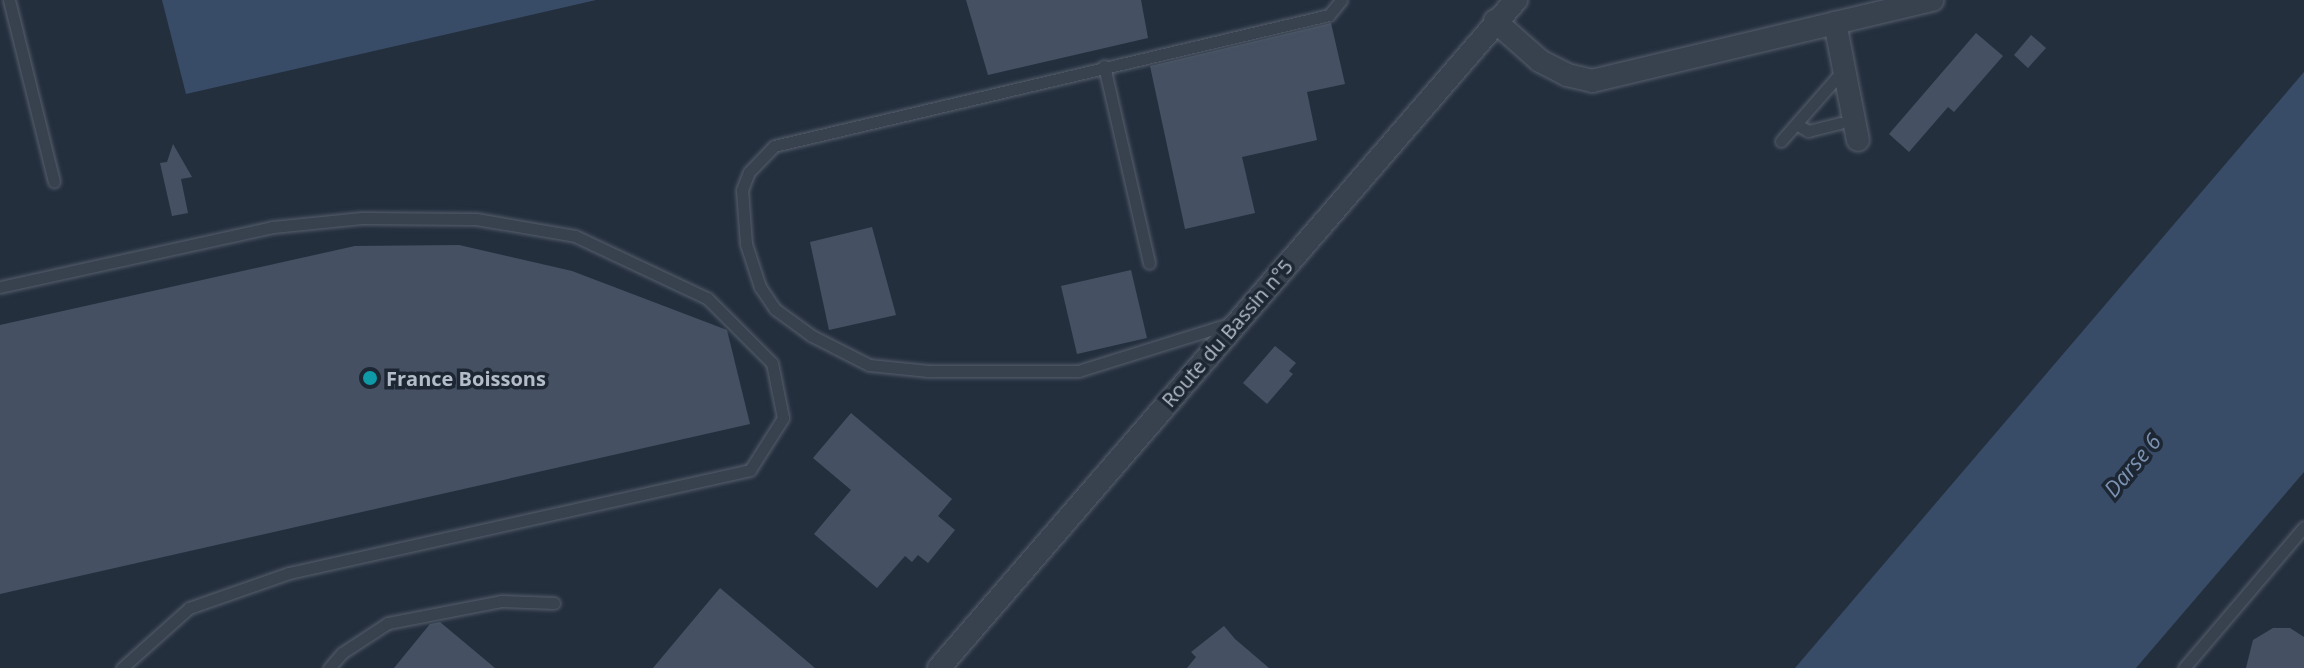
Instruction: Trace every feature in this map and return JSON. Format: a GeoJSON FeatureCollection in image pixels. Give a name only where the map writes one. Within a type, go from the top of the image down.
{"type":"FeatureCollection","features":[{"type":"Feature","properties":{"kind":"street","name":"Route du Bassin n°5"},"geometry":{"type":"LineString","coordinates":[[939,668],[1516,0]]}},
{"type":"Feature","properties":{"kind":"street"},"geometry":{"type":"LineString","coordinates":[[1495,21],[1540,61],[1567,75],[1592,81],[1932,0]]}},
{"type":"Feature","properties":{"kind":"street"},"geometry":{"type":"LineString","coordinates":[[1835,23],[1858,140]]}},
{"type":"Feature","properties":{"kind":"lane"},"geometry":{"type":"LineString","coordinates":[[9,0],[54,182]]}},
{"type":"Feature","properties":{"kind":"lane"},"geometry":{"type":"LineString","coordinates":[[1237,322],[1078,371],[928,371],[869,365],[812,336],[775,309],[760,287],[746,244],[742,190],[749,172],[774,146],[1329,15],[1341,0]]}},
{"type":"Feature","properties":{"kind":"lane"},"geometry":{"type":"LineString","coordinates":[[1104,66],[1149,263]]}},
{"type":"Feature","properties":{"kind":"lane"},"geometry":{"type":"LineString","coordinates":[[1781,141],[1844,69]]}},
{"type":"Feature","properties":{"kind":"lane"},"geometry":{"type":"LineString","coordinates":[[1796,124],[1808,131],[1840,123]]}},
{"type":"Feature","properties":{"kind":"lane"},"geometry":{"type":"LineString","coordinates":[[0,287],[273,227],[362,218],[476,219],[575,236],[695,291],[725,310],[772,363],[783,418],[750,470],[289,573],[189,608],[170,619],[122,668]]}},
{"type":"Feature","properties":{"kind":"lane"},"geometry":{"type":"LineString","coordinates":[[2184,668],[2304,527]]}},
{"type":"Feature","properties":{"kind":"lane"},"geometry":{"type":"LineString","coordinates":[[329,668],[342,653],[388,623],[501,601],[554,603]]}},
{"type":"Feature","properties":{"kind":"water"},"geometry":{"type":"Polygon","coordinates":[[[162,0],[596,0],[186,94],[162,0]]]}},
{"type":"Feature","properties":{"kind":"water","name":"Darse 6"},"geometry":{"type":"Polygon","coordinates":[[[2304,72],[2304,472],[2136,668],[1795,668],[2304,72]]]}},
{"type":"Feature","properties":{"kind":"building"},"geometry":{"type":"Polygon","coordinates":[[[966,0],[1141,0],[1148,38],[988,75],[966,0]]]}},
{"type":"Feature","properties":{"kind":"building"},"geometry":{"type":"Polygon","coordinates":[[[1331,23],[1345,84],[1307,92],[1317,140],[1242,157],[1255,213],[1185,229],[1150,66],[1331,23]]]}},
{"type":"Feature","properties":{"kind":"building"},"geometry":{"type":"Polygon","coordinates":[[[1976,33],[2003,56],[1954,112],[1948,107],[1909,152],[1889,134],[1976,33]]]}},
{"type":"Feature","properties":{"kind":"building"},"geometry":{"type":"Polygon","coordinates":[[[2031,35],[2046,48],[2028,68],[2014,55],[2031,35]]]}},
{"type":"Feature","properties":{"kind":"building"},"geometry":{"type":"Polygon","coordinates":[[[173,144],[192,177],[181,179],[188,213],[172,216],[160,163],[167,162],[173,144]]]}},
{"type":"Feature","properties":{"kind":"building"},"geometry":{"type":"Polygon","coordinates":[[[872,227],[896,315],[829,330],[810,242],[872,227]]]}},
{"type":"Feature","properties":{"kind":"building","name":"France Boissons"},"geometry":{"type":"Polygon","coordinates":[[[459,245],[572,271],[727,330],[750,424],[0,594],[0,325],[355,246],[459,245]]]}},
{"type":"Feature","properties":{"kind":"building"},"geometry":{"type":"Polygon","coordinates":[[[1131,270],[1147,338],[1077,354],[1061,286],[1131,270]]]}},
{"type":"Feature","properties":{"kind":"building"},"geometry":{"type":"Polygon","coordinates":[[[1275,346],[1296,363],[1289,371],[1293,374],[1267,404],[1243,383],[1275,346]]]}},
{"type":"Feature","properties":{"kind":"building"},"geometry":{"type":"Polygon","coordinates":[[[851,413],[952,499],[938,516],[955,530],[928,563],[918,555],[912,562],[905,556],[877,588],[814,534],[851,490],[813,458],[851,413]]]}},
{"type":"Feature","properties":{"kind":"building"},"geometry":{"type":"Polygon","coordinates":[[[720,588],[815,668],[653,668],[720,588]]]}},
{"type":"Feature","properties":{"kind":"building"},"geometry":{"type":"Polygon","coordinates":[[[440,622],[495,668],[394,668],[430,624],[440,622]]]}},
{"type":"Feature","properties":{"kind":"building"},"geometry":{"type":"Polygon","coordinates":[[[1224,626],[1269,668],[1187,668],[1196,657],[1191,652],[1224,626]]]}},
{"type":"Feature","properties":{"kind":"building"},"geometry":{"type":"Polygon","coordinates":[[[2273,628],[2290,628],[2304,637],[2304,668],[2246,668],[2253,640],[2273,628]]]}},
{"type":"Feature","properties":{"kind":"place","name":"France Boissons"},"geometry":{"type":"Point","coordinates":[370,378]}}]}
